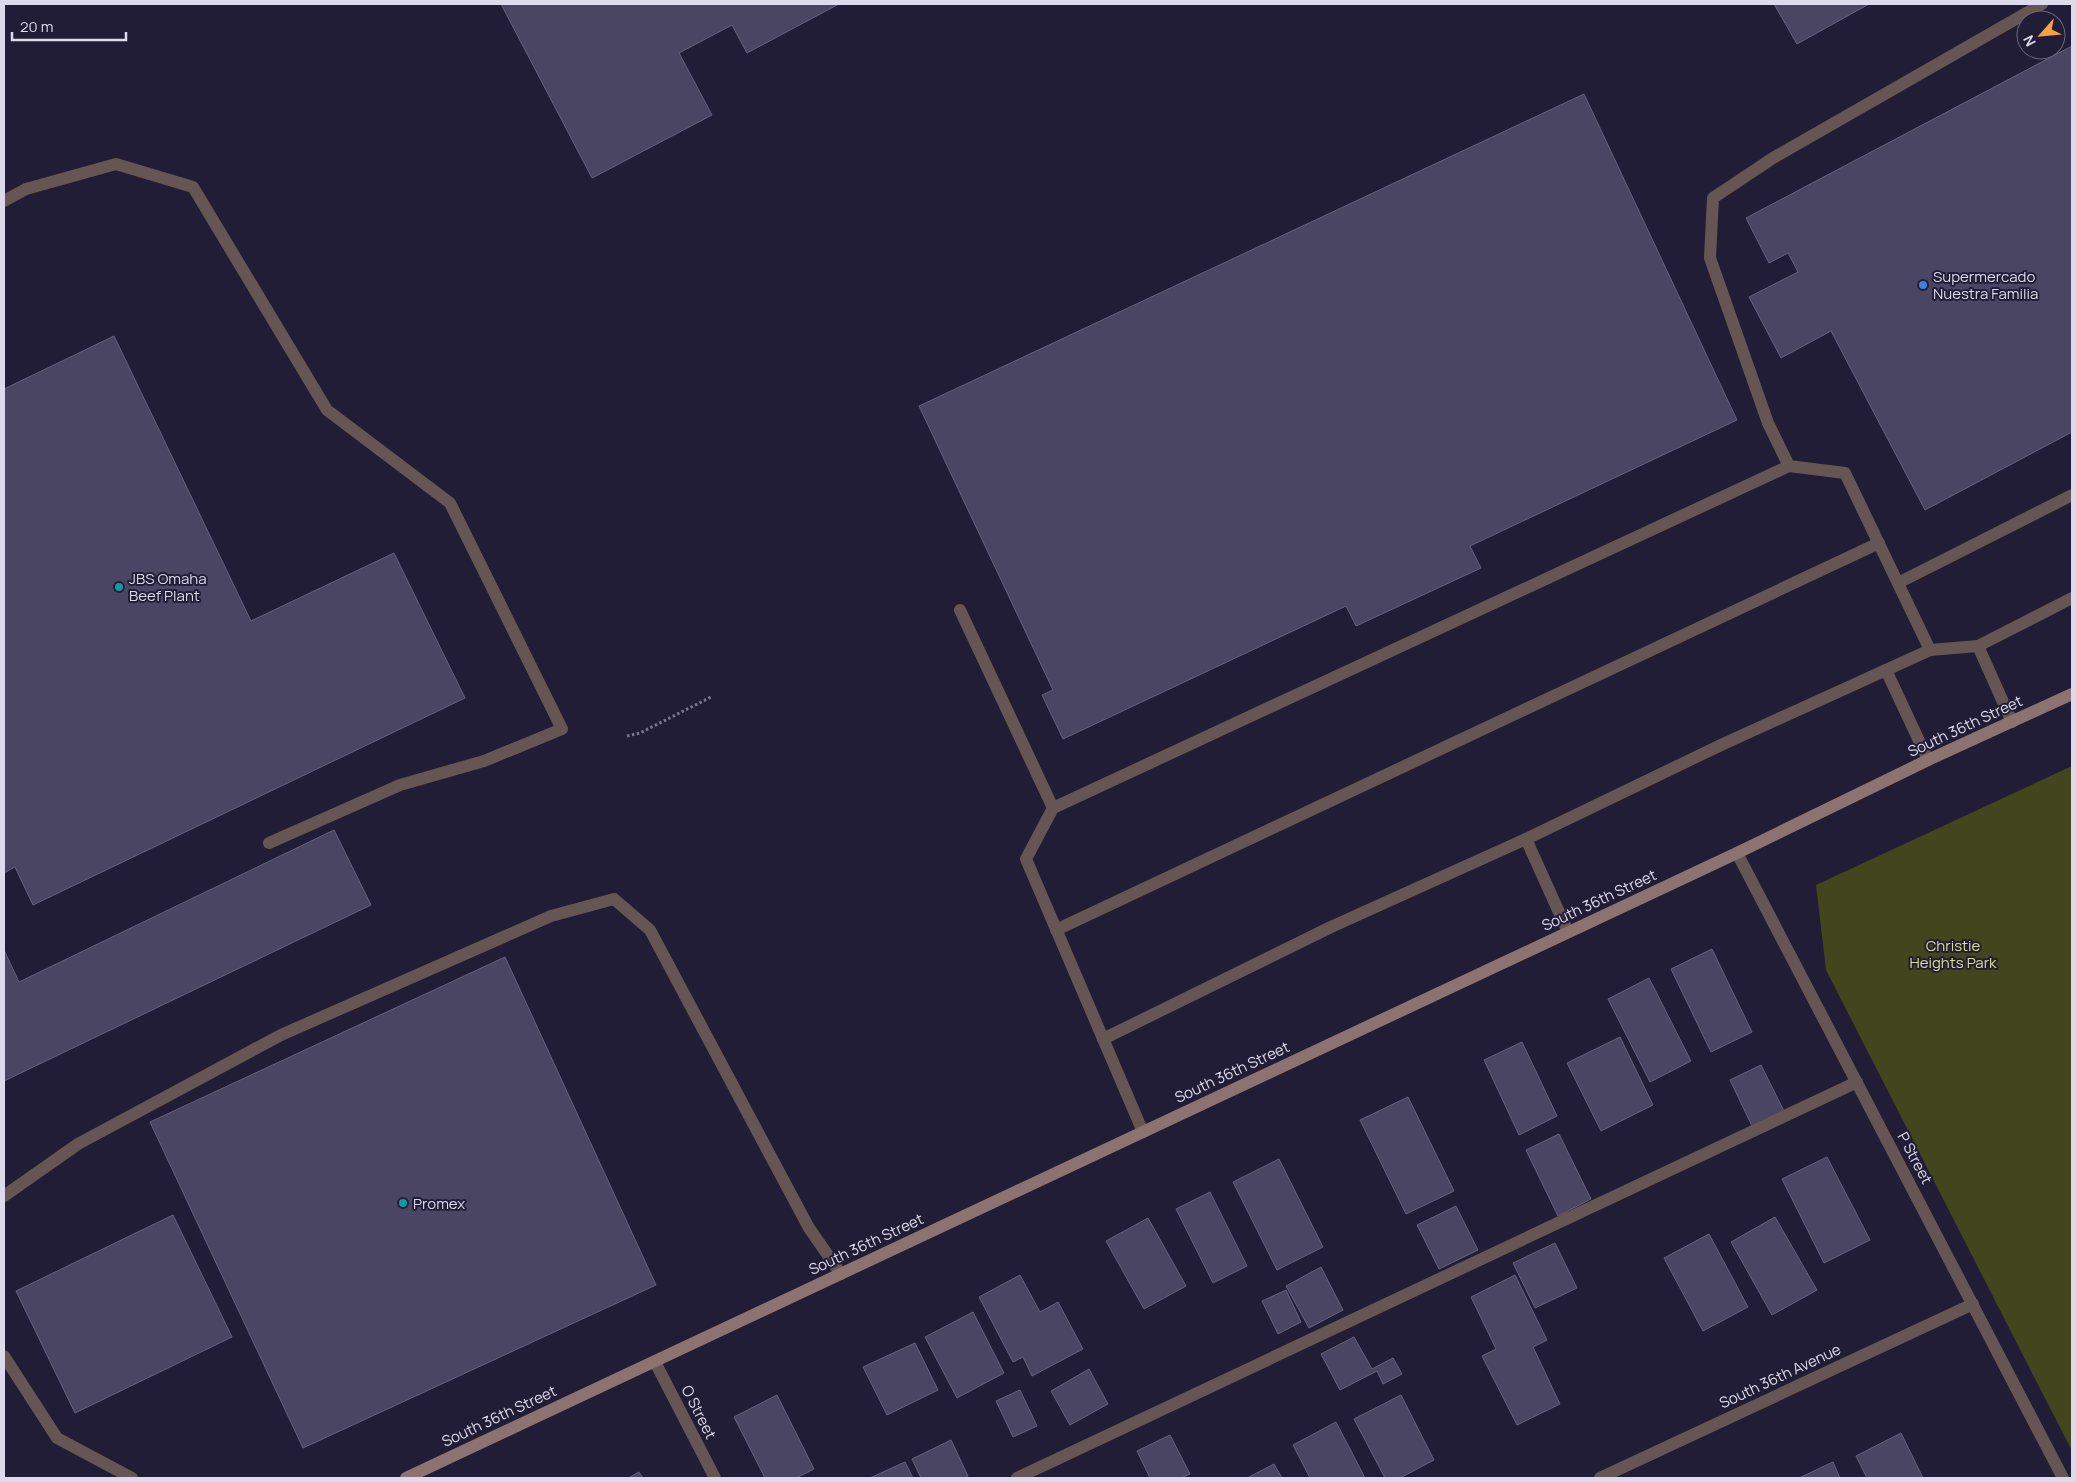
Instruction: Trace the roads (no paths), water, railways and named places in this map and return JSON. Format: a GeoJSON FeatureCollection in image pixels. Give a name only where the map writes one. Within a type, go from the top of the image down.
{"type":"FeatureCollection","features":[{"type":"Feature","properties":{"kind":"main road","name":"South 36th Street"},"geometry":{"type":"LineString","coordinates":[[406,1478],[1568,932],[1928,760],[2072,694]]}},
{"type":"Feature","properties":{"kind":"street"},"geometry":{"type":"LineString","coordinates":[[1789,466],[1768,423],[1710,258],[1713,198],[1773,158],[2042,4]]}},
{"type":"Feature","properties":{"kind":"street"},"geometry":{"type":"LineString","coordinates":[[4,201],[26,189],[116,164],[192,187],[327,410],[450,503],[562,730],[484,761],[400,784],[269,843]]}},
{"type":"Feature","properties":{"kind":"street"},"geometry":{"type":"LineString","coordinates":[[1143,1132],[1026,859],[1054,808],[1789,466],[1845,473],[1930,650]]}},
{"type":"Feature","properties":{"kind":"street"},"geometry":{"type":"LineString","coordinates":[[1898,584],[2072,495]]}},
{"type":"Feature","properties":{"kind":"street"},"geometry":{"type":"LineString","coordinates":[[1056,930],[1879,543]]}},
{"type":"Feature","properties":{"kind":"street"},"geometry":{"type":"LineString","coordinates":[[1103,1039],[1331,927],[1526,839],[1720,745],[1930,650],[1978,646],[2072,598]]}},
{"type":"Feature","properties":{"kind":"street"},"geometry":{"type":"LineString","coordinates":[[960,610],[1054,808]]}},
{"type":"Feature","properties":{"kind":"street"},"geometry":{"type":"LineString","coordinates":[[1978,646],[2012,722]]}},
{"type":"Feature","properties":{"kind":"street"},"geometry":{"type":"LineString","coordinates":[[1886,670],[1928,760]]}},
{"type":"Feature","properties":{"kind":"street"},"geometry":{"type":"LineString","coordinates":[[1526,839],[1568,932]]}},
{"type":"Feature","properties":{"kind":"street","name":"P Street"},"geometry":{"type":"LineString","coordinates":[[1737,852],[2063,1478]]}},
{"type":"Feature","properties":{"kind":"street"},"geometry":{"type":"LineString","coordinates":[[4,1196],[78,1144],[281,1036],[551,916],[614,899],[650,930],[809,1228],[840,1274]]}},
{"type":"Feature","properties":{"kind":"street"},"geometry":{"type":"LineString","coordinates":[[1017,1478],[1857,1082]]}},
{"type":"Feature","properties":{"kind":"street","name":"South 36th Avenue"},"geometry":{"type":"LineString","coordinates":[[1600,1478],[1973,1304]]}},
{"type":"Feature","properties":{"kind":"street"},"geometry":{"type":"LineString","coordinates":[[4,1356],[57,1438],[132,1478]]}},
{"type":"Feature","properties":{"kind":"street","name":"O Street"},"geometry":{"type":"LineString","coordinates":[[655,1362],[715,1478]]}},
{"type":"Feature","properties":{"kind":"place","name":"Supermercado Nuestra Familia"},"geometry":{"type":"Point","coordinates":[1923,285]}},
{"type":"Feature","properties":{"kind":"place","name":"JBS Omaha Beef Plant"},"geometry":{"type":"Point","coordinates":[119,587]}},
{"type":"Feature","properties":{"kind":"place","name":"Promex"},"geometry":{"type":"Point","coordinates":[403,1203]}},
{"type":"Feature","properties":{"kind":"park label","name":"Christie Heights Park"},"geometry":{"type":"Point","coordinates":[1953,954]}}]}
